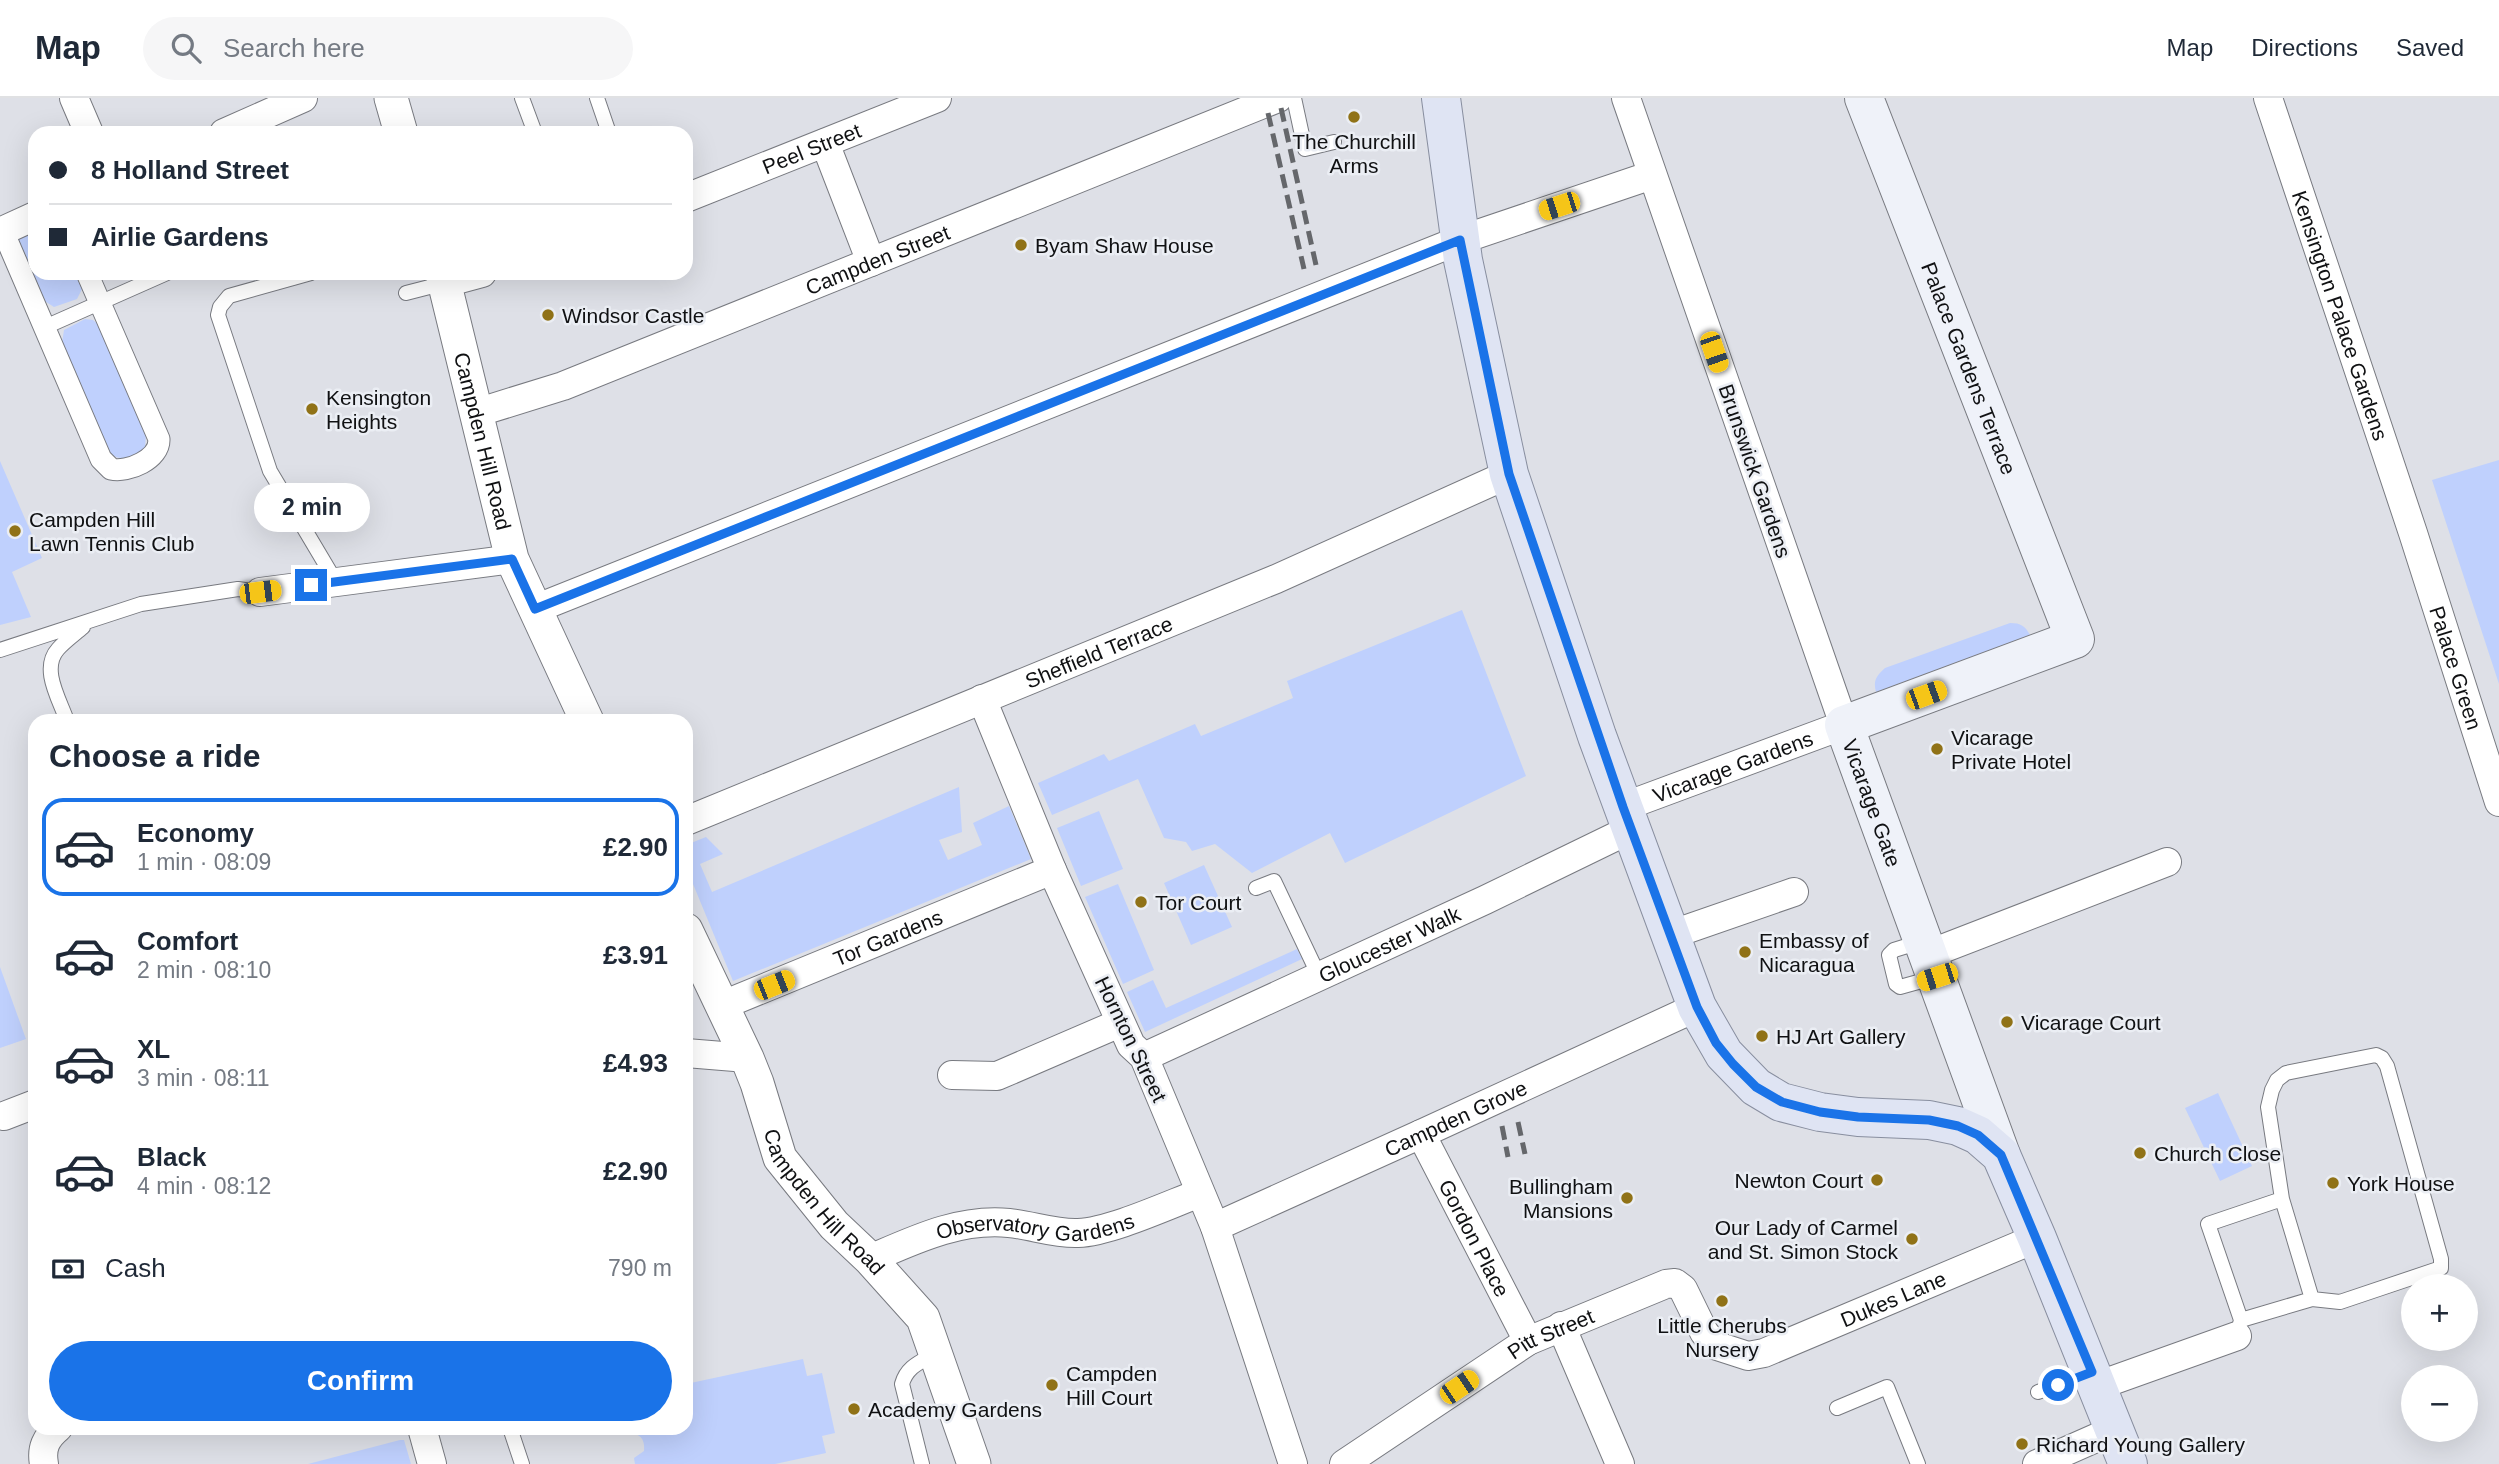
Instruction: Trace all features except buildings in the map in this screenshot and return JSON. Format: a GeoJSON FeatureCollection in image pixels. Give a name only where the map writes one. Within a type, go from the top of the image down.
{"type":"FeatureCollection","features":[{"type":"Feature","properties":{"kind":"main road"},"geometry":{"type":"LineString","coordinates":[[1441,98],[1460,240],[1509,474],[1627,818],[1697,1007],[1724,1054],[1756,1087],[1782,1102],[1820,1112],[1858,1117],[1929,1120],[1958,1126],[1978,1135],[2001,1155],[2121,1447]]}},
{"type":"Feature","properties":{"kind":"main road","name":"Palace Gardens Terrace"},"geometry":{"type":"LineString","coordinates":[[1864,98],[2075,639]]}},
{"type":"Feature","properties":{"kind":"main road","name":"Vicarage Gate"},"geometry":{"type":"LineString","coordinates":[[2001,1155],[1844,725],[2075,639]]}},
{"type":"Feature","properties":{"kind":"street"},"geometry":{"type":"LineString","coordinates":[[74,98],[86,126]]}},
{"type":"Feature","properties":{"kind":"street"},"geometry":{"type":"LineString","coordinates":[[254,126],[302,98]]}},
{"type":"Feature","properties":{"kind":"street"},"geometry":{"type":"LineString","coordinates":[[391,98],[399,126]]}},
{"type":"Feature","properties":{"kind":"street","name":"Peel Street"},"geometry":{"type":"LineString","coordinates":[[693,195],[937,98]]}},
{"type":"Feature","properties":{"kind":"street","name":"Campden Street"},"geometry":{"type":"LineString","coordinates":[[476,413],[563,386],[1278,98]]}},
{"type":"Feature","properties":{"kind":"street","name":"Brunswick Gardens"},"geometry":{"type":"LineString","coordinates":[[1626,98],[1844,725]]}},
{"type":"Feature","properties":{"kind":"street","name":"Kensington Palace Gardens"},"geometry":{"type":"LineString","coordinates":[[2268,98],[2413,533]]}},
{"type":"Feature","properties":{"kind":"street"},"geometry":{"type":"LineString","coordinates":[[825,143],[871,262]]}},
{"type":"Feature","properties":{"kind":"street"},"geometry":{"type":"LineString","coordinates":[[535,609],[1460,240],[1652,175]]}},
{"type":"Feature","properties":{"kind":"street"},"geometry":{"type":"LineString","coordinates":[[28,219],[1,232],[105,465],[117,470],[150,458],[158,449],[159,439],[90,280]]}},
{"type":"Feature","properties":{"kind":"street","name":"Campden Hill Road"},"geometry":{"type":"LineString","coordinates":[[443,280],[512,559],[584,714]]}},
{"type":"Feature","properties":{"kind":"street","name":"Sheffield Terrace"},"geometry":{"type":"LineString","coordinates":[[693,818],[1276,579],[1509,474]]}},
{"type":"Feature","properties":{"kind":"street","name":"Palace Green"},"geometry":{"type":"LineString","coordinates":[[2413,533],[2499,802]]}},
{"type":"Feature","properties":{"kind":"street"},"geometry":{"type":"LineString","coordinates":[[260,592],[512,559]]}},
{"type":"Feature","properties":{"kind":"street","name":"Hornton Street"},"geometry":{"type":"LineString","coordinates":[[982,699],[1052,870],[1130,1045],[1144,1057],[1214,1227],[1293,1464]]}},
{"type":"Feature","properties":{"kind":"street","name":"Vicarage Gardens"},"geometry":{"type":"LineString","coordinates":[[1627,818],[1844,725]]}},
{"type":"Feature","properties":{"kind":"street","name":"Gloucester Walk"},"geometry":{"type":"LineString","coordinates":[[1144,1057],[1485,901],[1627,818]]}},
{"type":"Feature","properties":{"kind":"street"},"geometry":{"type":"LineString","coordinates":[[1930,957],[2167,862]]}},
{"type":"Feature","properties":{"kind":"street","name":"Tor Gardens"},"geometry":{"type":"LineString","coordinates":[[723,1005],[1052,870]]}},
{"type":"Feature","properties":{"kind":"street"},"geometry":{"type":"LineString","coordinates":[[1670,936],[1794,892]]}},
{"type":"Feature","properties":{"kind":"street","name":"Campden Hill Road"},"geometry":{"type":"LineString","coordinates":[[693,944],[747,1058],[780,1158],[834,1225],[870,1259],[923,1318],[974,1464]]}},
{"type":"Feature","properties":{"kind":"street","name":"Campden Grove"},"geometry":{"type":"LineString","coordinates":[[1214,1227],[1697,1007]]}},
{"type":"Feature","properties":{"kind":"street"},"geometry":{"type":"LineString","coordinates":[[952,1075],[997,1076],[1120,1023]]}},
{"type":"Feature","properties":{"kind":"street"},"geometry":{"type":"LineString","coordinates":[[693,1054],[747,1058]]}},
{"type":"Feature","properties":{"kind":"street"},"geometry":{"type":"LineString","coordinates":[[4,1116],[28,1107]]}},
{"type":"Feature","properties":{"kind":"street","name":"Gordon Place"},"geometry":{"type":"LineString","coordinates":[[1421,1135],[1528,1340]]}},
{"type":"Feature","properties":{"kind":"street","name":"Observatory Gardens"},"geometry":{"type":"LineString","coordinates":[[870,1259],[924,1236],[970,1224],[1005,1223],[1078,1233],[1100,1230],[1200,1193]]}},
{"type":"Feature","properties":{"kind":"street","name":"Dukes Lane"},"geometry":{"type":"LineString","coordinates":[[1748,1356],[1764,1353],[2037,1238]]}},
{"type":"Feature","properties":{"kind":"street","name":"Pitt Street"},"geometry":{"type":"LineString","coordinates":[[1344,1464],[1528,1340],[1666,1284],[1675,1283],[1683,1289],[1704,1332],[1714,1345],[1748,1356]]}},
{"type":"Feature","properties":{"kind":"street"},"geometry":{"type":"LineString","coordinates":[[1562,1326],[1620,1464]]}},
{"type":"Feature","properties":{"kind":"street"},"geometry":{"type":"LineString","coordinates":[[2094,1379],[2239,1328]]}},
{"type":"Feature","properties":{"kind":"street"},"geometry":{"type":"LineString","coordinates":[[44,1464],[43,1450],[52,1435]]}},
{"type":"Feature","properties":{"kind":"street"},"geometry":{"type":"LineString","coordinates":[[424,1435],[432,1464]]}},
{"type":"Feature","properties":{"kind":"street"},"geometry":{"type":"LineString","coordinates":[[2036,1464],[2121,1447]]}},
{"type":"Feature","properties":{"kind":"lane"},"geometry":{"type":"LineString","coordinates":[[522,98],[532,126]]}},
{"type":"Feature","properties":{"kind":"lane"},"geometry":{"type":"LineString","coordinates":[[597,98],[607,126]]}},
{"type":"Feature","properties":{"kind":"lane"},"geometry":{"type":"LineString","coordinates":[[1294,98],[1305,149],[1335,142]]}},
{"type":"Feature","properties":{"kind":"lane"},"geometry":{"type":"LineString","coordinates":[[45,327],[151,280]]}},
{"type":"Feature","properties":{"kind":"lane"},"geometry":{"type":"LineString","coordinates":[[286,280],[229,296],[220,307],[218,315],[270,471],[336,582]]}},
{"type":"Feature","properties":{"kind":"lane"},"geometry":{"type":"LineString","coordinates":[[406,293],[438,280]]}},
{"type":"Feature","properties":{"kind":"lane"},"geometry":{"type":"LineString","coordinates":[[0,650],[141,604],[238,589],[260,592]]}},
{"type":"Feature","properties":{"kind":"lane"},"geometry":{"type":"LineString","coordinates":[[64,714],[49,671],[51,657],[92,620]]}},
{"type":"Feature","properties":{"kind":"lane"},"geometry":{"type":"LineString","coordinates":[[1256,888],[1274,881],[1319,976]]}},
{"type":"Feature","properties":{"kind":"lane"},"geometry":{"type":"LineString","coordinates":[[2282,1199],[2208,1224],[2239,1328],[2312,1299],[2340,1302],[2441,1268],[2441,1259],[2387,1066],[2382,1058],[2376,1055],[2286,1073],[2277,1080],[2272,1090],[2268,1107],[2282,1199],[2312,1299]]}},
{"type":"Feature","properties":{"kind":"lane"},"geometry":{"type":"LineString","coordinates":[[922,1464],[902,1384],[905,1373],[936,1353]]}},
{"type":"Feature","properties":{"kind":"lane"},"geometry":{"type":"LineString","coordinates":[[2038,1392],[2094,1379]]}},
{"type":"Feature","properties":{"kind":"lane"},"geometry":{"type":"LineString","coordinates":[[1837,1408],[1887,1387],[1918,1464]]}},
{"type":"Feature","properties":{"kind":"lane"},"geometry":{"type":"LineString","coordinates":[[512,1435],[522,1464]]}},
{"type":"Feature","properties":{"kind":"shaded area"},"geometry":{"type":"Polygon","coordinates":[[[28,231],[28,265],[16,237],[28,231]]]}},
{"type":"Feature","properties":{"kind":"shaded area"},"geometry":{"type":"Polygon","coordinates":[[[34,280],[79,280],[82,289],[77,299],[54,307],[43,300],[34,280]]]}},
{"type":"Feature","properties":{"kind":"shaded area"},"geometry":{"type":"Polygon","coordinates":[[[85,319],[93,320],[100,326],[146,434],[145,448],[131,456],[117,457],[108,451],[62,343],[64,330],[85,319]]]}},
{"type":"Feature","properties":{"kind":"shaded area"},"geometry":{"type":"Polygon","coordinates":[[[2499,460],[2499,684],[2432,480],[2499,460]]]}},
{"type":"Feature","properties":{"kind":"shaded area","name":"Campden Hill Lawn Tennis Club"},"geometry":{"type":"Polygon","coordinates":[[[0,461],[42,558],[12,572],[31,617],[0,625],[0,461]]]}},
{"type":"Feature","properties":{"kind":"shaded area"},"geometry":{"type":"Polygon","coordinates":[[[1462,610],[1526,776],[1345,863],[1330,833],[1252,873],[1215,844],[1192,851],[1186,842],[1164,838],[1138,779],[1052,815],[1038,783],[1104,754],[1109,761],[1195,724],[1201,736],[1293,698],[1287,681],[1462,610]]]}},
{"type":"Feature","properties":{"kind":"shaded area"},"geometry":{"type":"Polygon","coordinates":[[[2010,623],[2022,626],[2030,635],[1876,692],[1876,679],[1885,668],[2010,623]]]}},
{"type":"Feature","properties":{"kind":"shaded area"},"geometry":{"type":"Polygon","coordinates":[[[959,787],[962,832],[939,840],[948,860],[982,845],[973,823],[1009,806],[1031,859],[733,981],[693,884],[693,842],[706,837],[723,854],[700,864],[712,892],[959,787]]]}},
{"type":"Feature","properties":{"kind":"shaded area"},"geometry":{"type":"Polygon","coordinates":[[[1099,811],[1123,869],[1081,886],[1057,828],[1099,811]]]}},
{"type":"Feature","properties":{"kind":"shaded area"},"geometry":{"type":"Polygon","coordinates":[[[1204,865],[1232,927],[1191,945],[1164,883],[1204,865]]]}},
{"type":"Feature","properties":{"kind":"shaded area"},"geometry":{"type":"Polygon","coordinates":[[[1118,884],[1154,970],[1123,984],[1085,897],[1118,884]]]}},
{"type":"Feature","properties":{"kind":"shaded area"},"geometry":{"type":"Polygon","coordinates":[[[1297,949],[1302,959],[1145,1032],[1127,992],[1153,980],[1166,1008],[1297,949]]]}},
{"type":"Feature","properties":{"kind":"shaded area"},"geometry":{"type":"Polygon","coordinates":[[[0,967],[26,1039],[0,1048],[0,967]]]}},
{"type":"Feature","properties":{"kind":"shaded area"},"geometry":{"type":"Polygon","coordinates":[[[2218,1093],[2252,1166],[2220,1181],[2185,1108],[2218,1093]]]}},
{"type":"Feature","properties":{"kind":"shaded area"},"geometry":{"type":"Polygon","coordinates":[[[803,1359],[807,1376],[822,1373],[835,1433],[822,1436],[826,1453],[775,1464],[635,1464],[634,1458],[644,1451],[644,1443],[638,1435],[693,1435],[693,1383],[803,1359]]]}},
{"type":"Feature","properties":{"kind":"shaded area"},"geometry":{"type":"Polygon","coordinates":[[[400,1440],[404,1440],[411,1464],[308,1464],[400,1440]]]}},
{"type":"Feature","properties":{"kind":"railway"},"geometry":{"type":"LineString","coordinates":[[1281,108],[1316,265]]}},
{"type":"Feature","properties":{"kind":"railway"},"geometry":{"type":"LineString","coordinates":[[1268,113],[1304,269]]}},
{"type":"Feature","properties":{"kind":"railway"},"geometry":{"type":"LineString","coordinates":[[1518,1122],[1525,1154]]}},
{"type":"Feature","properties":{"kind":"railway"},"geometry":{"type":"LineString","coordinates":[[1502,1126],[1508,1157]]}},
{"type":"Feature","properties":{"kind":"place","name":"The Churchill Arms"},"geometry":{"type":"Point","coordinates":[1354,117]}},
{"type":"Feature","properties":{"kind":"place","name":"Byam Shaw House"},"geometry":{"type":"Point","coordinates":[1021,245]}},
{"type":"Feature","properties":{"kind":"place","name":"Windsor Castle"},"geometry":{"type":"Point","coordinates":[548,315]}},
{"type":"Feature","properties":{"kind":"place","name":"Kensington Heights"},"geometry":{"type":"Point","coordinates":[312,409]}},
{"type":"Feature","properties":{"kind":"place","name":"Campden Hill Lawn Tennis Club"},"geometry":{"type":"Point","coordinates":[15,531]}},
{"type":"Feature","properties":{"kind":"place","name":"Vicarage Private Hotel"},"geometry":{"type":"Point","coordinates":[1937,749]}},
{"type":"Feature","properties":{"kind":"place","name":"Tor Court"},"geometry":{"type":"Point","coordinates":[1141,902]}},
{"type":"Feature","properties":{"kind":"place","name":"Embassy of Nicaragua"},"geometry":{"type":"Point","coordinates":[1745,952]}},
{"type":"Feature","properties":{"kind":"place","name":"Vicarage Court"},"geometry":{"type":"Point","coordinates":[2007,1022]}},
{"type":"Feature","properties":{"kind":"place","name":"HJ Art Gallery"},"geometry":{"type":"Point","coordinates":[1762,1036]}},
{"type":"Feature","properties":{"kind":"place","name":"Church Close"},"geometry":{"type":"Point","coordinates":[2140,1153]}},
{"type":"Feature","properties":{"kind":"place","name":"Newton Court"},"geometry":{"type":"Point","coordinates":[1877,1180]}},
{"type":"Feature","properties":{"kind":"place","name":"York House"},"geometry":{"type":"Point","coordinates":[2333,1183]}},
{"type":"Feature","properties":{"kind":"place","name":"Bullingham Mansions"},"geometry":{"type":"Point","coordinates":[1627,1198]}},
{"type":"Feature","properties":{"kind":"place","name":"Our Lady of Carmel and St. Simon Stock"},"geometry":{"type":"Point","coordinates":[1912,1239]}},
{"type":"Feature","properties":{"kind":"place","name":"Little Cherubs Nursery"},"geometry":{"type":"Point","coordinates":[1722,1301]}},
{"type":"Feature","properties":{"kind":"place","name":"Campden Hill Court"},"geometry":{"type":"Point","coordinates":[1052,1385]}},
{"type":"Feature","properties":{"kind":"place","name":"Academy Gardens"},"geometry":{"type":"Point","coordinates":[854,1409]}},
{"type":"Feature","properties":{"kind":"place","name":"Richard Young Gallery"},"geometry":{"type":"Point","coordinates":[2022,1444]}},
{"type":"Feature","properties":{"kind":"route"},"geometry":{"type":"LineString","coordinates":[[311,585],[512,559],[535,609],[1460,240],[1509,474],[1606,760],[1697,1007],[1724,1054],[1756,1087],[1782,1102],[1820,1112],[1858,1117],[1929,1120],[1958,1126],[1978,1135],[2001,1155],[2092,1372],[2058,1385]]}}]}
